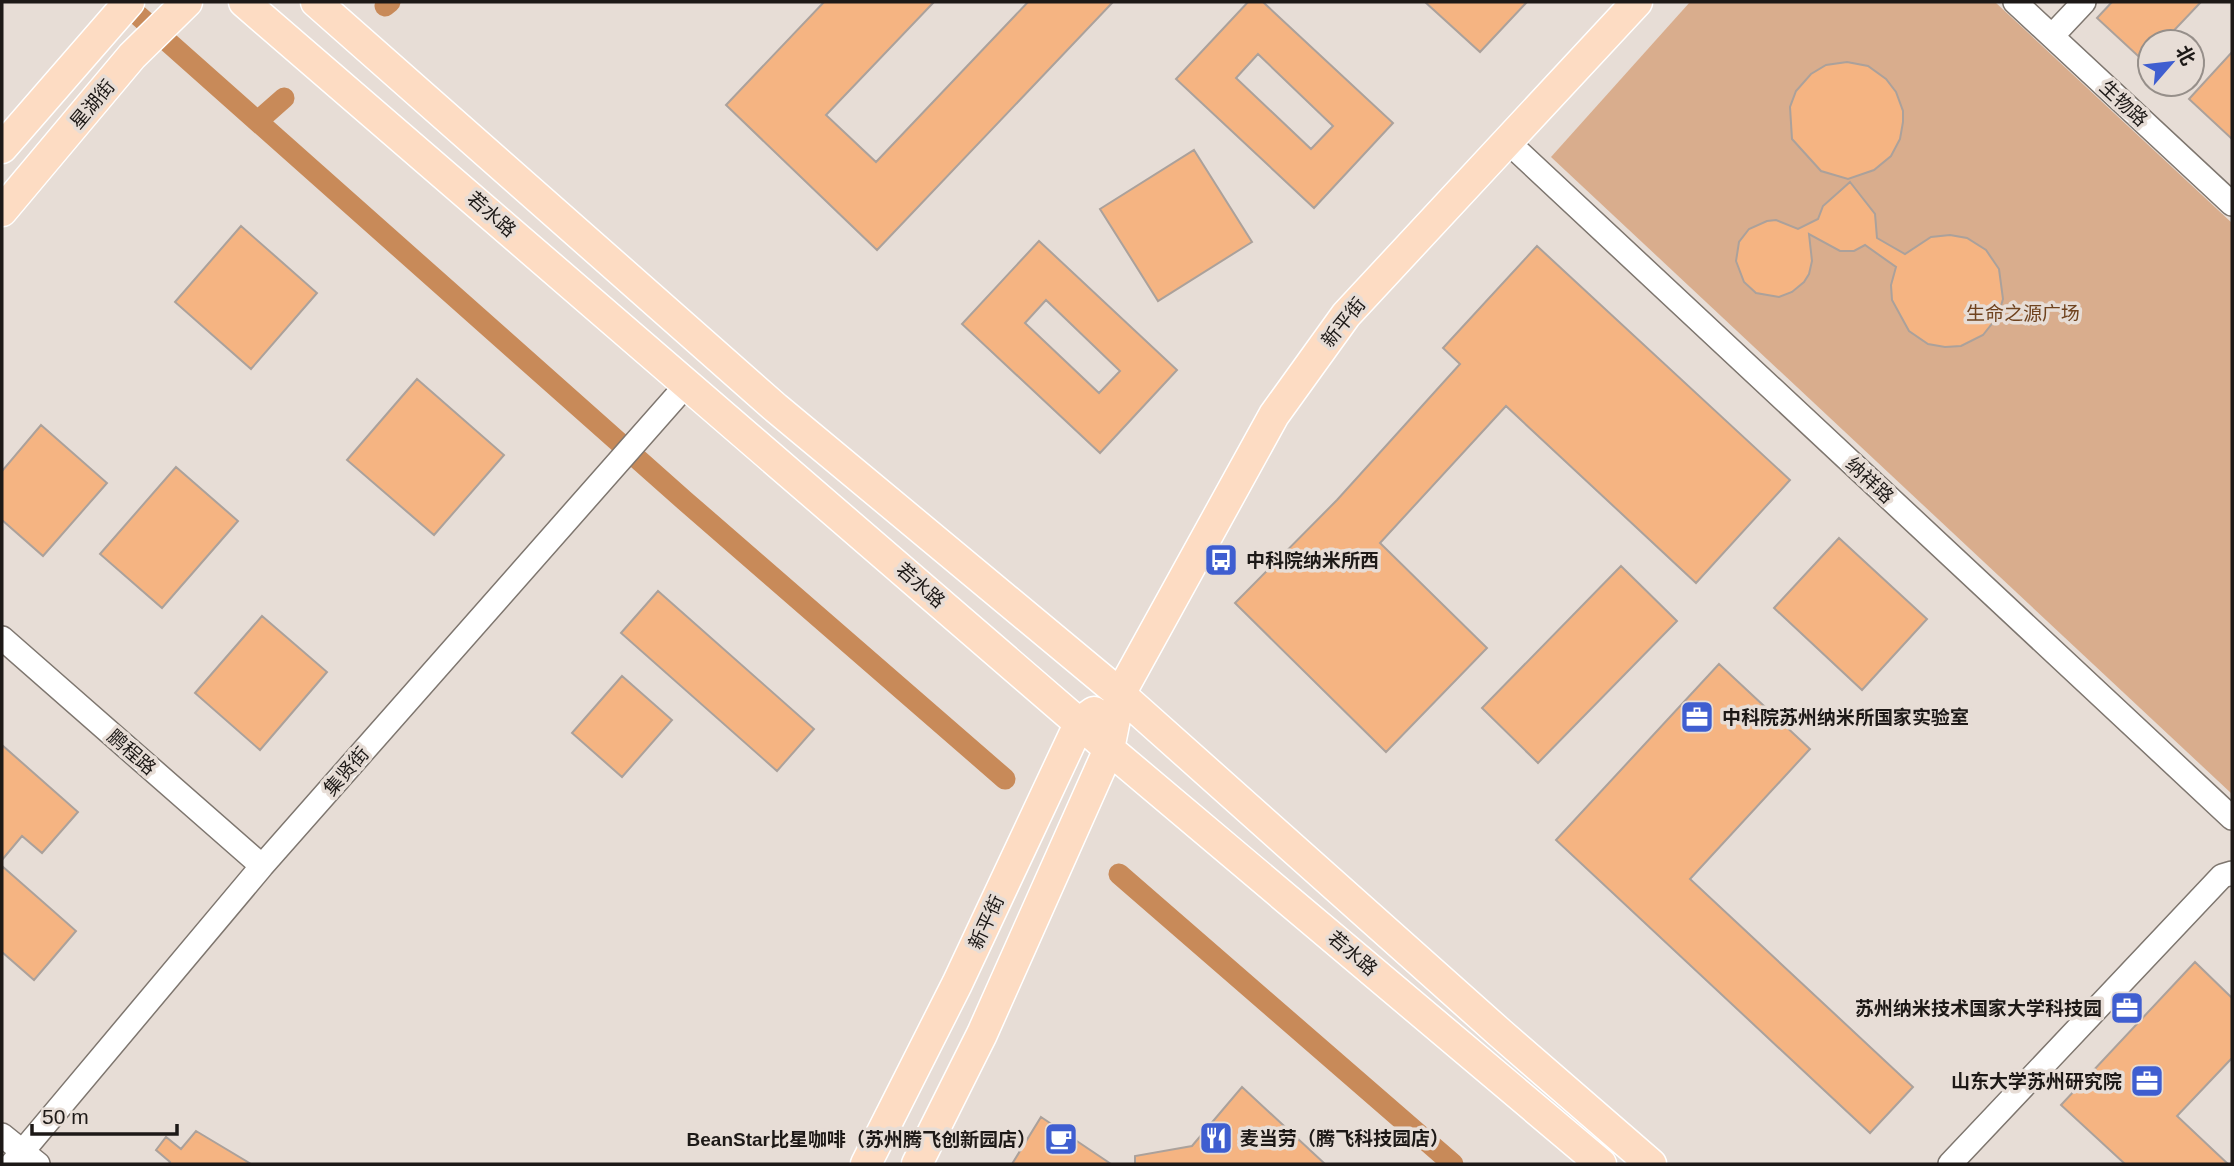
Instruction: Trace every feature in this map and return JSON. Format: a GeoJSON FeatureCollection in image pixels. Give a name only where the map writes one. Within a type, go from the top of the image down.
{"type":"FeatureCollection","features":[{"type":"Feature","properties":{"kind":"main road","name":"星湖街"},"geometry":{"type":"LineString","coordinates":[[2,148],[129,2]]}},
{"type":"Feature","properties":{"kind":"main road","name":"星湖街"},"geometry":{"type":"LineString","coordinates":[[2,211],[132,56],[187,2]]}},
{"type":"Feature","properties":{"kind":"main road","name":"若水路"},"geometry":{"type":"LineString","coordinates":[[244,2],[1109,749],[1601,1164]]}},
{"type":"Feature","properties":{"kind":"main road","name":"若水路"},"geometry":{"type":"LineString","coordinates":[[316,2],[776,408],[1120,694],[1651,1164]]}},
{"type":"Feature","properties":{"kind":"main road","name":"新平街"},"geometry":{"type":"LineString","coordinates":[[917,1164],[982,1034],[1109,749],[1120,694],[1275,415],[1346,315],[1637,2]]}},
{"type":"Feature","properties":{"kind":"main road","name":"新平街"},"geometry":{"type":"LineString","coordinates":[[866,1164],[957,984],[1080,722],[1120,694]]}},
{"type":"Feature","properties":{"kind":"street","name":"生物路"},"geometry":{"type":"LineString","coordinates":[[2015,2],[2232,204]]}},
{"type":"Feature","properties":{"kind":"street"},"geometry":{"type":"LineString","coordinates":[[2052,36],[2084,2]]}},
{"type":"Feature","properties":{"kind":"street","name":"纳祥路"},"geometry":{"type":"LineString","coordinates":[[1508,142],[2232,818]]}},
{"type":"Feature","properties":{"kind":"street","name":"集贤街"},"geometry":{"type":"LineString","coordinates":[[24,1160],[262,866],[688,383]]}},
{"type":"Feature","properties":{"kind":"street","name":"鹏程路"},"geometry":{"type":"LineString","coordinates":[[2,638],[262,866]]}},
{"type":"Feature","properties":{"kind":"street"},"geometry":{"type":"LineString","coordinates":[[1950,1164],[2222,876],[2232,873]]}},
{"type":"Feature","properties":{"kind":"street"},"geometry":{"type":"LineString","coordinates":[[2,1135],[24,1160]]}},
{"type":"Feature","properties":{"kind":"green space","name":"生命之源广场"},"geometry":{"type":"Polygon","coordinates":[[[1690,2],[1995,2],[2232,223],[2232,794],[1551,157],[1690,2]]]}},
{"type":"Feature","properties":{"kind":"building"},"geometry":{"type":"Polygon","coordinates":[[[824,2],[934,2],[826,115],[876,162],[1028,2],[1113,2],[877,250],[726,105],[824,2]]]}},
{"type":"Feature","properties":{"kind":"building"},"geometry":{"type":"Polygon","coordinates":[[[1248,2],[1263,2],[1393,123],[1314,208],[1176,79],[1248,2]],[[1258,54],[1236,78],[1311,149],[1333,126],[1258,54]]]}},
{"type":"Feature","properties":{"kind":"building"},"geometry":{"type":"Polygon","coordinates":[[[1425,2],[1527,2],[1480,52],[1425,2]]]}},
{"type":"Feature","properties":{"kind":"building"},"geometry":{"type":"Polygon","coordinates":[[[2112,2],[2201,2],[2176,28],[2136,28],[2136,54],[2097,18],[2112,2]]]}},
{"type":"Feature","properties":{"kind":"building"},"geometry":{"type":"Polygon","coordinates":[[[2232,52],[2232,139],[2189,99],[2206,98],[2206,80],[2232,52]]]}},
{"type":"Feature","properties":{"kind":"building"},"geometry":{"type":"Polygon","coordinates":[[[1847,62],[1868,66],[1886,79],[1896,92],[1903,111],[1900,139],[1891,156],[1874,170],[1848,179],[1821,171],[1792,139],[1790,107],[1796,91],[1811,74],[1826,65],[1847,62]]]}},
{"type":"Feature","properties":{"kind":"building"},"geometry":{"type":"Polygon","coordinates":[[[1194,150],[1252,242],[1158,301],[1100,209],[1194,150]]]}},
{"type":"Feature","properties":{"kind":"building"},"geometry":{"type":"Polygon","coordinates":[[[1850,182],[1875,214],[1877,238],[1905,254],[1931,237],[1950,235],[1967,238],[1986,250],[1999,269],[2003,299],[1998,316],[1983,335],[1961,346],[1945,347],[1928,344],[1909,331],[1892,300],[1891,285],[1896,267],[1865,245],[1854,251],[1840,251],[1809,234],[1812,261],[1809,274],[1792,292],[1779,297],[1756,293],[1744,282],[1736,261],[1739,242],[1749,229],[1776,220],[1798,229],[1818,219],[1823,206],[1850,182]]]}},
{"type":"Feature","properties":{"kind":"building"},"geometry":{"type":"Polygon","coordinates":[[[241,226],[317,293],[251,369],[175,302],[241,226]]]}},
{"type":"Feature","properties":{"kind":"building"},"geometry":{"type":"Polygon","coordinates":[[[1039,241],[1177,370],[1100,453],[962,324],[1039,241]],[[1046,300],[1025,323],[1099,393],[1120,371],[1046,300]]]}},
{"type":"Feature","properties":{"kind":"building"},"geometry":{"type":"Polygon","coordinates":[[[1537,246],[1790,480],[1696,583],[1506,406],[1380,543],[1487,648],[1386,752],[1235,603],[1337,500],[1460,364],[1443,348],[1537,246]]]}},
{"type":"Feature","properties":{"kind":"building"},"geometry":{"type":"Polygon","coordinates":[[[417,379],[504,455],[434,535],[347,460],[417,379]]]}},
{"type":"Feature","properties":{"kind":"building"},"geometry":{"type":"Polygon","coordinates":[[[41,425],[107,483],[43,556],[2,520],[2,471],[41,425]]]}},
{"type":"Feature","properties":{"kind":"building"},"geometry":{"type":"Polygon","coordinates":[[[176,467],[238,521],[162,608],[100,554],[176,467]]]}},
{"type":"Feature","properties":{"kind":"building"},"geometry":{"type":"Polygon","coordinates":[[[1839,538],[1927,619],[1862,690],[1774,608],[1839,538]]]}},
{"type":"Feature","properties":{"kind":"building"},"geometry":{"type":"Polygon","coordinates":[[[1621,566],[1677,621],[1538,763],[1482,708],[1621,566]]]}},
{"type":"Feature","properties":{"kind":"building"},"geometry":{"type":"Polygon","coordinates":[[[658,591],[814,729],[777,771],[621,633],[658,591]]]}},
{"type":"Feature","properties":{"kind":"building"},"geometry":{"type":"Polygon","coordinates":[[[262,616],[327,672],[260,750],[195,693],[262,616]]]}},
{"type":"Feature","properties":{"kind":"building"},"geometry":{"type":"Polygon","coordinates":[[[1719,664],[1810,749],[1690,879],[1913,1087],[1870,1133],[1556,840],[1719,664]]]}},
{"type":"Feature","properties":{"kind":"building"},"geometry":{"type":"Polygon","coordinates":[[[622,676],[672,720],[622,777],[572,733],[622,676]]]}},
{"type":"Feature","properties":{"kind":"building"},"geometry":{"type":"Polygon","coordinates":[[[2,745],[78,812],[42,853],[22,836],[2,860],[2,745]]]}},
{"type":"Feature","properties":{"kind":"building"},"geometry":{"type":"Polygon","coordinates":[[[2,866],[76,931],[34,980],[2,952],[2,866]]]}},
{"type":"Feature","properties":{"kind":"building","name":"山东大学苏州研究院"},"geometry":{"type":"Polygon","coordinates":[[[2195,962],[2232,998],[2232,1058],[2177,1116],[2228,1164],[2125,1164],[2061,1105],[2195,962]]]}},
{"type":"Feature","properties":{"kind":"building"},"geometry":{"type":"Polygon","coordinates":[[[1242,1087],[1325,1164],[1135,1164],[1135,1156],[1192,1146],[1242,1087]]]}},
{"type":"Feature","properties":{"kind":"building"},"geometry":{"type":"Polygon","coordinates":[[[1041,1117],[1111,1164],[1012,1164],[1041,1117]]]}},
{"type":"Feature","properties":{"kind":"building"},"geometry":{"type":"Polygon","coordinates":[[[196,1131],[251,1164],[169,1164],[156,1150],[166,1137],[181,1149],[196,1131]]]}},
{"type":"Feature","properties":{"kind":"waterway"},"geometry":{"type":"LineString","coordinates":[[123,2],[685,501],[1005,779]]}},
{"type":"Feature","properties":{"kind":"waterway"},"geometry":{"type":"LineString","coordinates":[[385,6],[390,2]]}},
{"type":"Feature","properties":{"kind":"waterway"},"geometry":{"type":"LineString","coordinates":[[258,121],[284,98]]}},
{"type":"Feature","properties":{"kind":"waterway"},"geometry":{"type":"LineString","coordinates":[[1119,874],[1453,1164]]}},
{"type":"Feature","properties":{"kind":"place","name":"中科院纳米所西"},"geometry":{"type":"Point","coordinates":[1221,560]}},
{"type":"Feature","properties":{"kind":"place","name":"中科院苏州纳米所国家实验室"},"geometry":{"type":"Point","coordinates":[1697,717]}},
{"type":"Feature","properties":{"kind":"place","name":"苏州纳米技术国家大学科技园"},"geometry":{"type":"Point","coordinates":[2127,1008]}},
{"type":"Feature","properties":{"kind":"place","name":"山东大学苏州研究院"},"geometry":{"type":"Point","coordinates":[2147,1081]}},
{"type":"Feature","properties":{"kind":"place","name":"麦当劳（腾飞科技园店）"},"geometry":{"type":"Point","coordinates":[1216,1138]}},
{"type":"Feature","properties":{"kind":"place","name":"BeanStar比星咖啡（苏州腾飞创新园店）"},"geometry":{"type":"Point","coordinates":[1061,1139]}}]}
